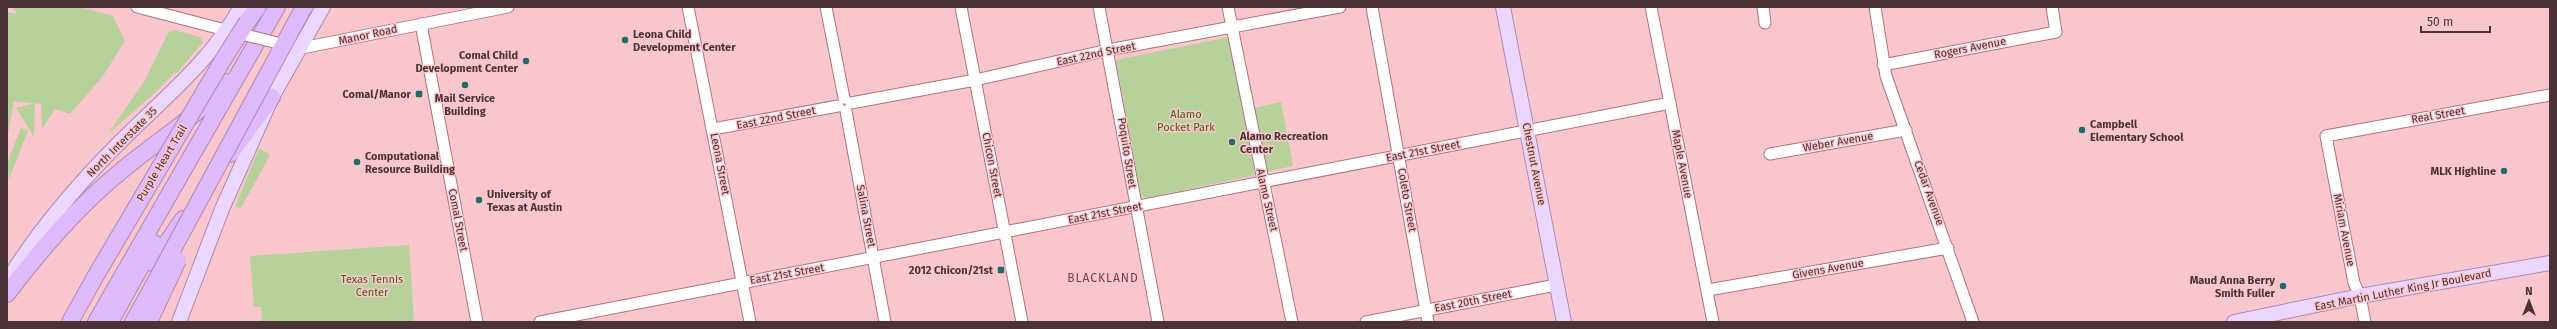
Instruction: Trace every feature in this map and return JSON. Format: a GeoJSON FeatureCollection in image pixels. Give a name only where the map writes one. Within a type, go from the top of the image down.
{"type":"FeatureCollection","features":[{"type":"Feature","properties":{"kind":"highway","name":"Purple Heart Trail"},"geometry":{"type":"LineString","coordinates":[[70,322],[223,60],[258,7]]}},
{"type":"Feature","properties":{"kind":"highway","name":"Purple Heart Trail"},"geometry":{"type":"LineString","coordinates":[[96,322],[277,7]]}},
{"type":"Feature","properties":{"kind":"highway"},"geometry":{"type":"LineString","coordinates":[[111,322],[288,7]]}},
{"type":"Feature","properties":{"kind":"highway"},"geometry":{"type":"LineString","coordinates":[[133,322],[151,303],[264,95],[304,7]]}},
{"type":"Feature","properties":{"kind":"highway"},"geometry":{"type":"LineString","coordinates":[[7,294],[63,224],[120,171],[205,105],[252,52]]}},
{"type":"Feature","properties":{"kind":"highway"},"geometry":{"type":"LineString","coordinates":[[111,322],[194,202],[264,95]]}},
{"type":"Feature","properties":{"kind":"highway"},"geometry":{"type":"LineString","coordinates":[[149,322],[151,303]]}},
{"type":"Feature","properties":{"kind":"main road","name":"North Interstate 35"},"geometry":{"type":"LineString","coordinates":[[7,281],[54,213],[120,142],[202,62],[227,30],[241,7]]}},
{"type":"Feature","properties":{"kind":"main road"},"geometry":{"type":"LineString","coordinates":[[179,322],[264,95],[302,48],[323,7]]}},
{"type":"Feature","properties":{"kind":"main road","name":"Chestnut Avenue"},"geometry":{"type":"LineString","coordinates":[[1503,7],[1564,322]]}},
{"type":"Feature","properties":{"kind":"main road","name":"East Martin Luther King Jr Boulevard"},"geometry":{"type":"LineString","coordinates":[[2235,322],[2360,296],[2550,263]]}},
{"type":"Feature","properties":{"kind":"street","name":"Manor Road"},"geometry":{"type":"LineString","coordinates":[[136,7],[162,10],[241,34],[302,48],[508,7]]}},
{"type":"Feature","properties":{"kind":"street","name":"Leona Street"},"geometry":{"type":"LineString","coordinates":[[688,7],[750,322]]}},
{"type":"Feature","properties":{"kind":"street","name":"Salina Street"},"geometry":{"type":"LineString","coordinates":[[826,7],[885,322]]}},
{"type":"Feature","properties":{"kind":"street","name":"Chicon Street"},"geometry":{"type":"LineString","coordinates":[[961,7],[1022,322]]}},
{"type":"Feature","properties":{"kind":"street","name":"Poquito Street"},"geometry":{"type":"LineString","coordinates":[[1099,7],[1158,322]]}},
{"type":"Feature","properties":{"kind":"street","name":"Alamo Street"},"geometry":{"type":"LineString","coordinates":[[1228,7],[1259,165],[1265,182],[1292,322]]}},
{"type":"Feature","properties":{"kind":"street","name":"East 22nd Street"},"geometry":{"type":"LineString","coordinates":[[713,129],[976,80],[1108,50],[1340,7]]}},
{"type":"Feature","properties":{"kind":"street","name":"Coleto Street"},"geometry":{"type":"LineString","coordinates":[[1372,7],[1428,322]]}},
{"type":"Feature","properties":{"kind":"street","name":"Maple Avenue"},"geometry":{"type":"LineString","coordinates":[[1651,7],[1708,290],[1713,322]]}},
{"type":"Feature","properties":{"kind":"street"},"geometry":{"type":"LineString","coordinates":[[1763,7],[1765,24]]}},
{"type":"Feature","properties":{"kind":"street","name":"Cedar Avenue"},"geometry":{"type":"LineString","coordinates":[[1875,7],[1883,65],[1973,322]]}},
{"type":"Feature","properties":{"kind":"street","name":"Rogers Avenue"},"geometry":{"type":"LineString","coordinates":[[1883,65],[2056,32],[2052,7]]}},
{"type":"Feature","properties":{"kind":"street","name":"Comal Street"},"geometry":{"type":"LineString","coordinates":[[421,24],[477,322]]}},
{"type":"Feature","properties":{"kind":"street","name":"Real Street"},"geometry":{"type":"LineString","coordinates":[[2326,136],[2550,95]]}},
{"type":"Feature","properties":{"kind":"street","name":"East 21st Street"},"geometry":{"type":"LineString","coordinates":[[540,322],[743,282],[874,259],[1670,103]]}},
{"type":"Feature","properties":{"kind":"street","name":"Weber Avenue"},"geometry":{"type":"LineString","coordinates":[[1770,154],[1906,130]]}},
{"type":"Feature","properties":{"kind":"street","name":"Miriam Avenue"},"geometry":{"type":"LineString","coordinates":[[2326,136],[2354,283],[2360,296],[2365,322]]}},
{"type":"Feature","properties":{"kind":"street","name":"Givens Avenue"},"geometry":{"type":"LineString","coordinates":[[1708,290],[1948,248]]}},
{"type":"Feature","properties":{"kind":"street","name":"East 20th Street"},"geometry":{"type":"LineString","coordinates":[[1366,322],[1556,285]]}},
{"type":"Feature","properties":{"kind":"green space"},"geometry":{"type":"Polygon","coordinates":[[[13,7],[80,7],[113,16],[125,41],[103,76],[70,114],[55,109],[42,129],[41,104],[14,101],[7,139],[7,12],[17,14],[13,7]]]}},
{"type":"Feature","properties":{"kind":"green space"},"geometry":{"type":"Polygon","coordinates":[[[175,30],[200,37],[203,42],[177,73],[175,72],[158,90],[108,134],[145,80],[168,33],[175,30]]]}},
{"type":"Feature","properties":{"kind":"green space","name":"Alamo Pocket Park"},"geometry":{"type":"Polygon","coordinates":[[[1229,37],[1255,175],[1148,198],[1141,196],[1116,60],[1229,37]]]}},
{"type":"Feature","properties":{"kind":"green space"},"geometry":{"type":"Polygon","coordinates":[[[1281,102],[1293,166],[1266,172],[1254,108],[1281,102]]]}},
{"type":"Feature","properties":{"kind":"green space"},"geometry":{"type":"Polygon","coordinates":[[[35,103],[34,137],[16,108],[35,103]]]}},
{"type":"Feature","properties":{"kind":"green space"},"geometry":{"type":"Polygon","coordinates":[[[21,128],[28,131],[9,179],[7,163],[21,128]]]}},
{"type":"Feature","properties":{"kind":"green space"},"geometry":{"type":"Polygon","coordinates":[[[259,148],[270,155],[241,208],[235,207],[259,148]]]}},
{"type":"Feature","properties":{"kind":"green space","name":"Texas Tennis Center"},"geometry":{"type":"Polygon","coordinates":[[[409,245],[414,322],[262,322],[261,307],[254,307],[250,256],[409,245]]]}},
{"type":"Feature","properties":{"kind":"place","name":"Leona Child Development Center"},"geometry":{"type":"Point","coordinates":[625,40]}},
{"type":"Feature","properties":{"kind":"place","name":"Comal Child Development Center"},"geometry":{"type":"Point","coordinates":[526,61]}},
{"type":"Feature","properties":{"kind":"place","name":"Mail Service Building"},"geometry":{"type":"Point","coordinates":[465,85]}},
{"type":"Feature","properties":{"kind":"place","name":"Comal/Manor"},"geometry":{"type":"Point","coordinates":[419,94]}},
{"type":"Feature","properties":{"kind":"place","name":"Campbell Elementary School"},"geometry":{"type":"Point","coordinates":[2082,130]}},
{"type":"Feature","properties":{"kind":"place","name":"Alamo Recreation Center"},"geometry":{"type":"Point","coordinates":[1232,142]}},
{"type":"Feature","properties":{"kind":"place","name":"Computational Resource Building"},"geometry":{"type":"Point","coordinates":[357,162]}},
{"type":"Feature","properties":{"kind":"place","name":"MLK Highline"},"geometry":{"type":"Point","coordinates":[2504,171]}},
{"type":"Feature","properties":{"kind":"place","name":"University of Texas at Austin"},"geometry":{"type":"Point","coordinates":[479,200]}},
{"type":"Feature","properties":{"kind":"place","name":"2012 Chicon/21st"},"geometry":{"type":"Point","coordinates":[1001,270]}},
{"type":"Feature","properties":{"kind":"place","name":"Maud Anna Berry Smith Fuller"},"geometry":{"type":"Point","coordinates":[2283,286]}},
{"type":"Feature","properties":{"kind":"district","name":"BLACKLAND"},"geometry":{"type":"Point","coordinates":[1103,278]}}]}
